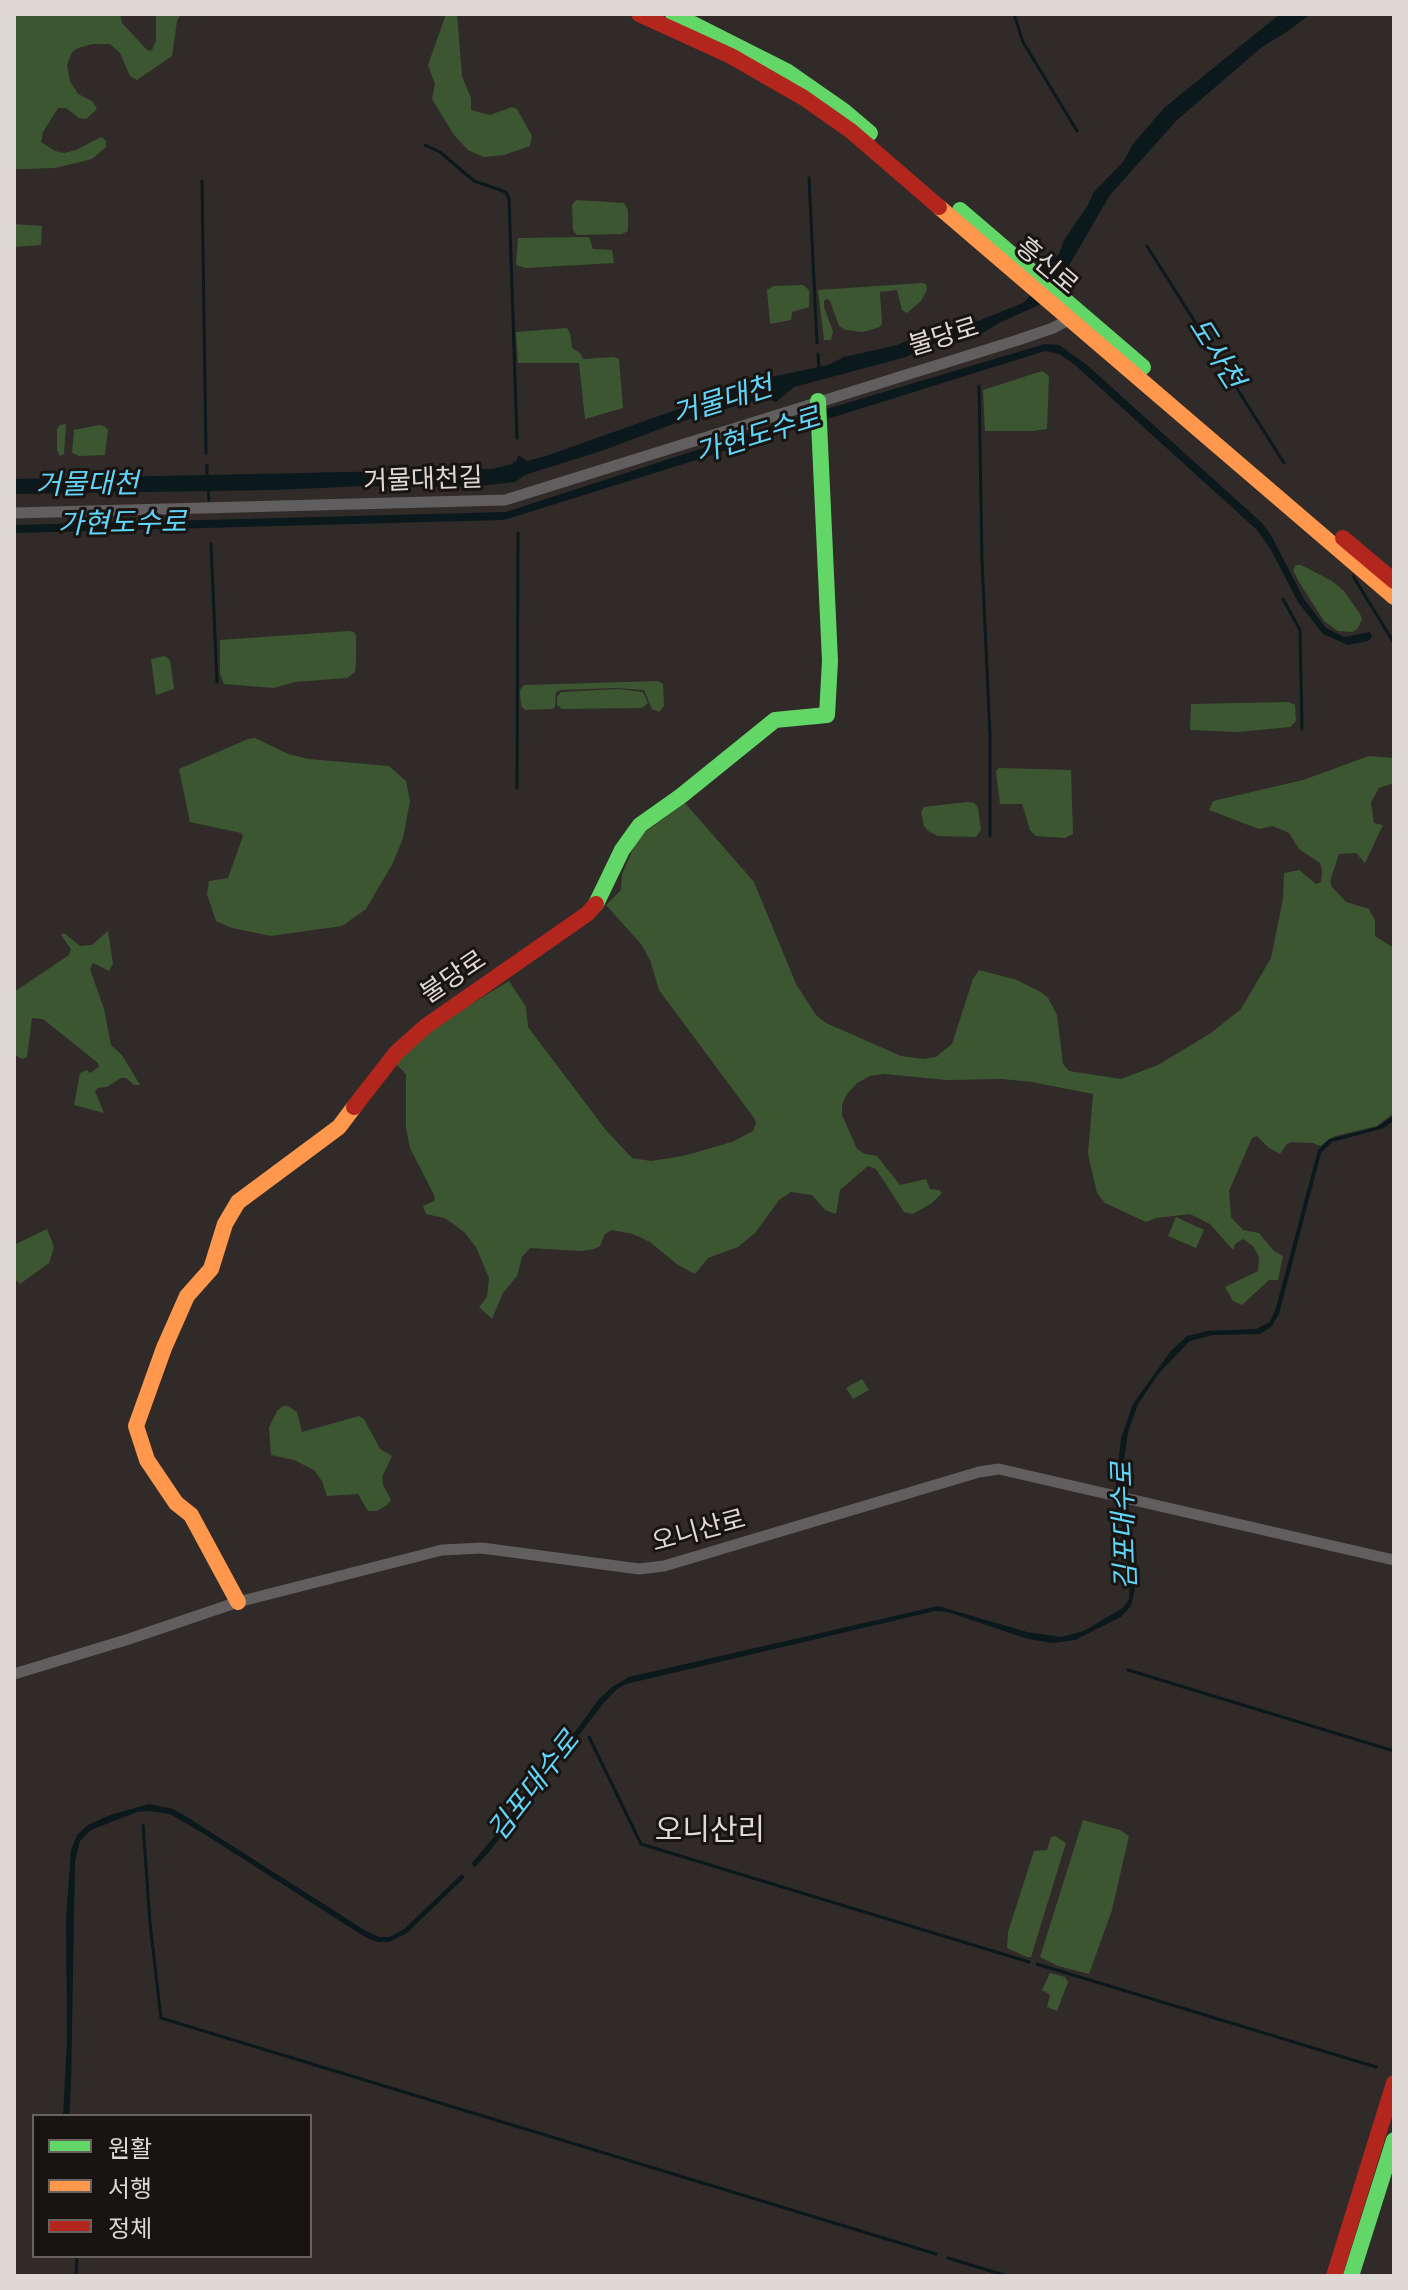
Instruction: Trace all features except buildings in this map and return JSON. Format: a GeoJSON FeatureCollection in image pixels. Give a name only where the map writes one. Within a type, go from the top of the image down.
{"type":"FeatureCollection","features":[{"type":"Feature","properties":{"kind":"main road","name":"흥신로"},"geometry":{"type":"LineString","coordinates":[[639,14],[731,56],[833,118],[1059,302],[1394,597]]}},
{"type":"Feature","properties":{"kind":"main road","name":"흥신로"},"geometry":{"type":"LineString","coordinates":[[673,14],[788,72],[844,111],[1027,275]]}},
{"type":"Feature","properties":{"kind":"main road","name":"흥신로"},"geometry":{"type":"LineString","coordinates":[[1075,316],[1394,581]]}},
{"type":"Feature","properties":{"kind":"main road","name":"불당로"},"geometry":{"type":"LineString","coordinates":[[238,1602],[191,1515],[176,1503],[147,1460],[136,1426],[153,1375],[187,1296],[211,1269],[225,1224],[238,1202],[339,1127],[396,1053],[426,1026],[587,914],[596,904],[626,843],[640,825],[775,720],[827,715],[830,661],[818,401]]}},
{"type":"Feature","properties":{"kind":"main road"},"geometry":{"type":"LineString","coordinates":[[1334,2276],[1394,2083]]}},
{"type":"Feature","properties":{"kind":"main road"},"geometry":{"type":"LineString","coordinates":[[1351,2276],[1394,2140]]}},
{"type":"Feature","properties":{"kind":"street","name":"불당로"},"geometry":{"type":"LineString","coordinates":[[818,401],[1018,340],[1075,316]]}},
{"type":"Feature","properties":{"kind":"street","name":"거물대천길"},"geometry":{"type":"LineString","coordinates":[[14,513],[505,500],[818,401]]}},
{"type":"Feature","properties":{"kind":"street","name":"오니산로"},"geometry":{"type":"LineString","coordinates":[[14,1674],[238,1602],[436,1551],[460,1548],[507,1551],[615,1568],[664,1566],[969,1475],[999,1469],[1394,1560]]}},
{"type":"Feature","properties":{"kind":"green space"},"geometry":{"type":"Polygon","coordinates":[[[14,14],[120,14],[122,23],[148,51],[152,50],[156,41],[156,14],[181,14],[177,21],[172,56],[137,80],[130,76],[120,53],[110,44],[93,44],[72,52],[67,65],[70,81],[78,94],[92,101],[97,109],[86,119],[79,118],[66,108],[58,108],[43,132],[41,142],[64,153],[101,137],[106,141],[106,147],[92,159],[55,168],[14,169],[14,14]]]}},
{"type":"Feature","properties":{"kind":"green space"},"geometry":{"type":"Polygon","coordinates":[[[446,14],[457,14],[462,76],[471,98],[471,110],[490,115],[512,107],[517,109],[532,136],[530,146],[504,155],[484,157],[468,150],[454,135],[432,99],[435,84],[428,65],[446,14]]]}},
{"type":"Feature","properties":{"kind":"green space"},"geometry":{"type":"Polygon","coordinates":[[[576,200],[624,203],[628,210],[628,231],[622,234],[577,235],[573,230],[572,205],[576,200]]]}},
{"type":"Feature","properties":{"kind":"green space"},"geometry":{"type":"Polygon","coordinates":[[[14,224],[42,226],[41,245],[14,247],[14,224]]]}},
{"type":"Feature","properties":{"kind":"green space"},"geometry":{"type":"Polygon","coordinates":[[[589,237],[593,249],[612,250],[614,263],[525,268],[516,265],[518,238],[589,237]]]}},
{"type":"Feature","properties":{"kind":"green space"},"geometry":{"type":"Polygon","coordinates":[[[926,284],[927,290],[921,301],[907,313],[902,310],[897,290],[880,292],[882,323],[880,327],[863,332],[839,326],[827,299],[824,307],[833,331],[831,340],[824,340],[818,290],[926,284]]]}},
{"type":"Feature","properties":{"kind":"green space"},"geometry":{"type":"Polygon","coordinates":[[[803,285],[809,290],[809,307],[792,312],[791,320],[770,324],[767,290],[773,286],[803,285]]]}},
{"type":"Feature","properties":{"kind":"green space"},"geometry":{"type":"Polygon","coordinates":[[[567,328],[572,348],[583,359],[619,359],[623,408],[585,419],[579,363],[518,363],[516,332],[567,328]]]}},
{"type":"Feature","properties":{"kind":"green space"},"geometry":{"type":"Polygon","coordinates":[[[1042,371],[1049,376],[1047,429],[985,431],[983,390],[1042,371]]]}},
{"type":"Feature","properties":{"kind":"green space"},"geometry":{"type":"Polygon","coordinates":[[[66,424],[64,454],[60,456],[57,429],[66,424]]]}},
{"type":"Feature","properties":{"kind":"green space"},"geometry":{"type":"Polygon","coordinates":[[[99,425],[108,430],[105,455],[79,456],[72,453],[74,430],[99,425]]]}},
{"type":"Feature","properties":{"kind":"green space"},"geometry":{"type":"Polygon","coordinates":[[[1296,565],[1332,581],[1344,591],[1362,619],[1358,628],[1353,632],[1338,631],[1324,621],[1293,570],[1296,565]]]}},
{"type":"Feature","properties":{"kind":"green space"},"geometry":{"type":"Polygon","coordinates":[[[349,631],[356,636],[356,662],[355,672],[347,678],[295,682],[274,688],[224,684],[220,674],[220,640],[349,631]]]}},
{"type":"Feature","properties":{"kind":"green space"},"geometry":{"type":"Polygon","coordinates":[[[165,656],[170,660],[174,689],[156,695],[151,659],[165,656]]]}},
{"type":"Feature","properties":{"kind":"green space"},"geometry":{"type":"Polygon","coordinates":[[[658,681],[663,684],[664,706],[659,712],[652,709],[644,690],[615,688],[560,690],[556,692],[555,707],[552,709],[525,710],[521,706],[520,691],[524,685],[658,681]]]}},
{"type":"Feature","properties":{"kind":"green space"},"geometry":{"type":"Polygon","coordinates":[[[618,689],[643,692],[648,703],[642,708],[562,709],[557,705],[561,692],[618,689]]]}},
{"type":"Feature","properties":{"kind":"green space"},"geometry":{"type":"Polygon","coordinates":[[[1289,702],[1295,705],[1296,721],[1290,727],[1237,732],[1190,730],[1191,704],[1289,702]]]}},
{"type":"Feature","properties":{"kind":"green space"},"geometry":{"type":"Polygon","coordinates":[[[255,738],[288,754],[309,759],[389,766],[406,781],[410,801],[403,838],[393,863],[366,909],[342,926],[271,936],[232,928],[216,921],[207,894],[209,881],[228,878],[243,836],[190,822],[179,769],[255,738]]]}},
{"type":"Feature","properties":{"kind":"green space"},"geometry":{"type":"Polygon","coordinates":[[[1369,756],[1394,758],[1394,783],[1379,788],[1371,802],[1374,823],[1383,825],[1365,863],[1356,853],[1339,854],[1330,881],[1346,902],[1369,909],[1375,920],[1375,936],[1394,948],[1394,1113],[1377,1126],[1335,1136],[1320,1146],[1291,1142],[1280,1154],[1257,1136],[1252,1138],[1229,1191],[1231,1217],[1243,1230],[1259,1233],[1274,1251],[1283,1256],[1278,1280],[1269,1280],[1242,1305],[1233,1301],[1225,1287],[1258,1271],[1259,1257],[1253,1246],[1243,1239],[1235,1244],[1233,1250],[1210,1224],[1190,1214],[1146,1222],[1105,1203],[1097,1193],[1088,1154],[1093,1094],[1032,1082],[947,1080],[884,1074],[870,1076],[857,1083],[847,1094],[842,1104],[842,1115],[857,1149],[877,1156],[900,1185],[926,1179],[930,1189],[942,1193],[913,1214],[904,1212],[876,1169],[868,1166],[840,1190],[836,1214],[825,1210],[812,1195],[791,1192],[779,1200],[755,1233],[738,1247],[708,1258],[695,1274],[678,1265],[650,1242],[633,1234],[612,1230],[594,1249],[530,1248],[522,1257],[517,1276],[503,1293],[492,1319],[479,1307],[487,1297],[489,1278],[476,1247],[452,1223],[426,1214],[423,1206],[434,1201],[435,1197],[410,1148],[406,1128],[406,1074],[396,1064],[435,1026],[509,981],[526,1007],[528,1027],[605,1129],[632,1158],[651,1161],[683,1156],[732,1142],[753,1131],[754,1118],[659,990],[650,960],[641,944],[606,905],[621,890],[622,874],[636,842],[685,803],[754,882],[796,984],[816,1015],[826,1023],[901,1056],[936,1057],[952,1044],[973,979],[979,970],[1017,980],[1048,998],[1057,1015],[1063,1064],[1069,1071],[1121,1079],[1158,1065],[1211,1033],[1241,1009],[1271,958],[1283,899],[1284,873],[1299,870],[1316,884],[1321,882],[1320,863],[1299,849],[1289,833],[1273,826],[1259,829],[1209,810],[1213,801],[1303,780],[1369,756]]]}},
{"type":"Feature","properties":{"kind":"green space"},"geometry":{"type":"Polygon","coordinates":[[[999,768],[1071,770],[1073,834],[1065,838],[1036,836],[1030,830],[1022,804],[1000,804],[996,771],[999,768]]]}},
{"type":"Feature","properties":{"kind":"green space"},"geometry":{"type":"Polygon","coordinates":[[[967,802],[978,807],[981,830],[976,837],[938,836],[924,826],[921,812],[924,807],[967,802]]]}},
{"type":"Feature","properties":{"kind":"green space"},"geometry":{"type":"Polygon","coordinates":[[[108,931],[113,964],[109,971],[93,963],[90,969],[104,1009],[111,1045],[122,1055],[140,1085],[121,1078],[107,1087],[98,1088],[95,1091],[104,1113],[74,1105],[80,1073],[87,1070],[90,1073],[99,1067],[98,1063],[43,1019],[32,1018],[27,1057],[22,1059],[14,1054],[14,992],[69,955],[71,949],[61,935],[64,933],[80,946],[92,945],[108,931]]]}},
{"type":"Feature","properties":{"kind":"green space"},"geometry":{"type":"Polygon","coordinates":[[[1176,1217],[1204,1230],[1196,1248],[1168,1236],[1176,1217]]]}},
{"type":"Feature","properties":{"kind":"green space"},"geometry":{"type":"Polygon","coordinates":[[[47,1229],[54,1247],[49,1263],[20,1284],[14,1278],[14,1245],[47,1229]]]}},
{"type":"Feature","properties":{"kind":"green space"},"geometry":{"type":"Polygon","coordinates":[[[862,1379],[869,1390],[853,1399],[846,1388],[862,1379]]]}},
{"type":"Feature","properties":{"kind":"green space"},"geometry":{"type":"Polygon","coordinates":[[[283,1406],[297,1412],[302,1432],[359,1416],[364,1419],[380,1449],[392,1456],[382,1477],[391,1500],[387,1505],[377,1511],[368,1511],[358,1494],[327,1496],[314,1470],[294,1460],[271,1455],[269,1427],[283,1406]]]}},
{"type":"Feature","properties":{"kind":"green space"},"geometry":{"type":"Polygon","coordinates":[[[1083,1820],[1120,1830],[1129,1836],[1112,1910],[1089,1974],[1058,1966],[1040,1957],[1083,1820]]]}},
{"type":"Feature","properties":{"kind":"green space"},"geometry":{"type":"Polygon","coordinates":[[[1055,1836],[1066,1843],[1031,1957],[1027,1957],[1007,1948],[1008,1932],[1034,1851],[1047,1850],[1051,1837],[1055,1836]]]}},
{"type":"Feature","properties":{"kind":"green space"},"geometry":{"type":"Polygon","coordinates":[[[1050,1973],[1065,1977],[1068,1982],[1057,2011],[1047,2007],[1050,1995],[1042,1990],[1050,1973]]]}},
{"type":"Feature","properties":{"kind":"water","name":"거물대천"},"geometry":{"type":"Polygon","coordinates":[[[1280,14],[1311,14],[1262,47],[1177,120],[1110,195],[1060,281],[1041,304],[976,337],[941,340],[906,357],[794,387],[776,402],[764,398],[676,423],[525,475],[515,482],[469,487],[365,486],[14,494],[14,479],[492,469],[512,464],[518,455],[527,461],[546,456],[766,378],[828,365],[844,357],[897,345],[932,330],[978,321],[1023,303],[1030,296],[1042,269],[1059,254],[1064,240],[1094,192],[1123,162],[1133,144],[1164,108],[1280,14]]]}},
{"type":"Feature","properties":{"kind":"water","name":"가현도수로"},"geometry":{"type":"Polygon","coordinates":[[[1045,344],[1059,345],[1087,365],[1262,523],[1304,599],[1326,628],[1344,637],[1370,632],[1372,637],[1368,641],[1348,645],[1323,634],[1298,602],[1270,548],[1256,529],[1075,365],[1059,354],[1045,351],[504,520],[14,533],[14,525],[506,512],[783,422],[1045,344]]]}},
{"type":"Feature","properties":{"kind":"water","name":"김포대수로"},"geometry":{"type":"Polygon","coordinates":[[[1394,1115],[1394,1120],[1384,1128],[1332,1142],[1321,1153],[1279,1314],[1271,1327],[1260,1334],[1213,1335],[1190,1341],[1159,1373],[1138,1404],[1128,1432],[1122,1476],[1135,1588],[1131,1606],[1121,1617],[1075,1640],[1053,1643],[1028,1639],[948,1612],[935,1611],[626,1684],[602,1705],[489,1852],[475,1867],[471,1864],[522,1804],[599,1699],[629,1677],[938,1606],[1027,1632],[1061,1637],[1084,1631],[1124,1607],[1129,1599],[1130,1583],[1116,1485],[1121,1438],[1133,1404],[1170,1352],[1187,1336],[1207,1331],[1256,1329],[1270,1322],[1318,1150],[1329,1139],[1377,1127],[1394,1115]]]}},
{"type":"Feature","properties":{"kind":"water"},"geometry":{"type":"Polygon","coordinates":[[[149,1804],[173,1809],[379,1937],[389,1937],[403,1930],[462,1874],[465,1877],[407,1933],[389,1942],[377,1942],[170,1814],[137,1812],[91,1830],[80,1841],[75,1862],[71,2087],[69,2114],[63,2114],[67,2040],[66,1919],[71,1850],[77,1835],[88,1825],[149,1804]]]}},
{"type":"Feature","properties":{"kind":"waterway","name":"도사천"},"geometry":{"type":"LineString","coordinates":[[1014,14],[1023,42],[1077,131]]}},
{"type":"Feature","properties":{"kind":"waterway"},"geometry":{"type":"LineString","coordinates":[[425,145],[440,152],[474,181],[506,192],[509,199],[517,438]]}},
{"type":"Feature","properties":{"kind":"waterway"},"geometry":{"type":"LineString","coordinates":[[809,178],[817,343]]}},
{"type":"Feature","properties":{"kind":"waterway"},"geometry":{"type":"LineString","coordinates":[[202,181],[206,453]]}},
{"type":"Feature","properties":{"kind":"waterway","name":"도사천"},"geometry":{"type":"LineString","coordinates":[[1147,246],[1284,463]]}},
{"type":"Feature","properties":{"kind":"waterway"},"geometry":{"type":"LineString","coordinates":[[818,354],[819,370]]}},
{"type":"Feature","properties":{"kind":"waterway"},"geometry":{"type":"LineString","coordinates":[[979,386],[982,561],[990,735],[990,836]]}},
{"type":"Feature","properties":{"kind":"waterway"},"geometry":{"type":"LineString","coordinates":[[207,465],[207,478]]}},
{"type":"Feature","properties":{"kind":"waterway"},"geometry":{"type":"LineString","coordinates":[[208,489],[209,500]]}},
{"type":"Feature","properties":{"kind":"waterway"},"geometry":{"type":"LineString","coordinates":[[517,788],[518,533]]}},
{"type":"Feature","properties":{"kind":"waterway"},"geometry":{"type":"LineString","coordinates":[[211,544],[217,682]]}},
{"type":"Feature","properties":{"kind":"waterway","name":"도사천"},"geometry":{"type":"LineString","coordinates":[[1353,576],[1394,643]]}},
{"type":"Feature","properties":{"kind":"waterway"},"geometry":{"type":"LineString","coordinates":[[1283,599],[1300,630],[1302,729]]}},
{"type":"Feature","properties":{"kind":"waterway"},"geometry":{"type":"LineString","coordinates":[[1128,1670],[1394,1751]]}},
{"type":"Feature","properties":{"kind":"waterway","name":"김포대수로"},"geometry":{"type":"LineString","coordinates":[[589,1737],[641,1844],[1029,1962]]}},
{"type":"Feature","properties":{"kind":"waterway"},"geometry":{"type":"LineString","coordinates":[[143,1825],[161,2018],[936,2254]]}},
{"type":"Feature","properties":{"kind":"waterway"},"geometry":{"type":"LineString","coordinates":[[1037,1964],[1376,2067]]}},
{"type":"Feature","properties":{"kind":"waterway"},"geometry":{"type":"LineString","coordinates":[[76,2276],[77,2258]]}},
{"type":"Feature","properties":{"kind":"waterway"},"geometry":{"type":"LineString","coordinates":[[948,2258],[1007,2276]]}},
{"type":"Feature","properties":{"kind":"traffic: fast"},"geometry":{"type":"LineString","coordinates":[[673,14],[788,72],[870,133]]}},
{"type":"Feature","properties":{"kind":"traffic: fast"},"geometry":{"type":"LineString","coordinates":[[960,210],[1143,367]]}},
{"type":"Feature","properties":{"kind":"traffic: fast"},"geometry":{"type":"LineString","coordinates":[[596,904],[622,850],[640,825],[775,720],[827,715],[830,661],[818,401]]}},
{"type":"Feature","properties":{"kind":"traffic: fast"},"geometry":{"type":"LineString","coordinates":[[1351,2276],[1394,2140]]}},
{"type":"Feature","properties":{"kind":"traffic: slow"},"geometry":{"type":"LineString","coordinates":[[939,207],[1394,597]]}},
{"type":"Feature","properties":{"kind":"traffic: slow"},"geometry":{"type":"LineString","coordinates":[[238,1602],[191,1515],[176,1503],[147,1460],[136,1426],[164,1348],[187,1296],[211,1269],[225,1224],[238,1202],[339,1127],[354,1107]]}},
{"type":"Feature","properties":{"kind":"traffic: jam"},"geometry":{"type":"LineString","coordinates":[[639,14],[731,56],[804,98],[851,131],[939,207]]}},
{"type":"Feature","properties":{"kind":"traffic: jam"},"geometry":{"type":"LineString","coordinates":[[1343,538],[1394,581]]}},
{"type":"Feature","properties":{"kind":"traffic: jam"},"geometry":{"type":"LineString","coordinates":[[354,1107],[396,1053],[426,1026],[587,914],[596,904]]}},
{"type":"Feature","properties":{"kind":"traffic: jam"},"geometry":{"type":"LineString","coordinates":[[1334,2276],[1394,2083]]}},
{"type":"Feature","properties":{"kind":"district","name":"오니산리"},"geometry":{"type":"Point","coordinates":[710,1832]}}]}
